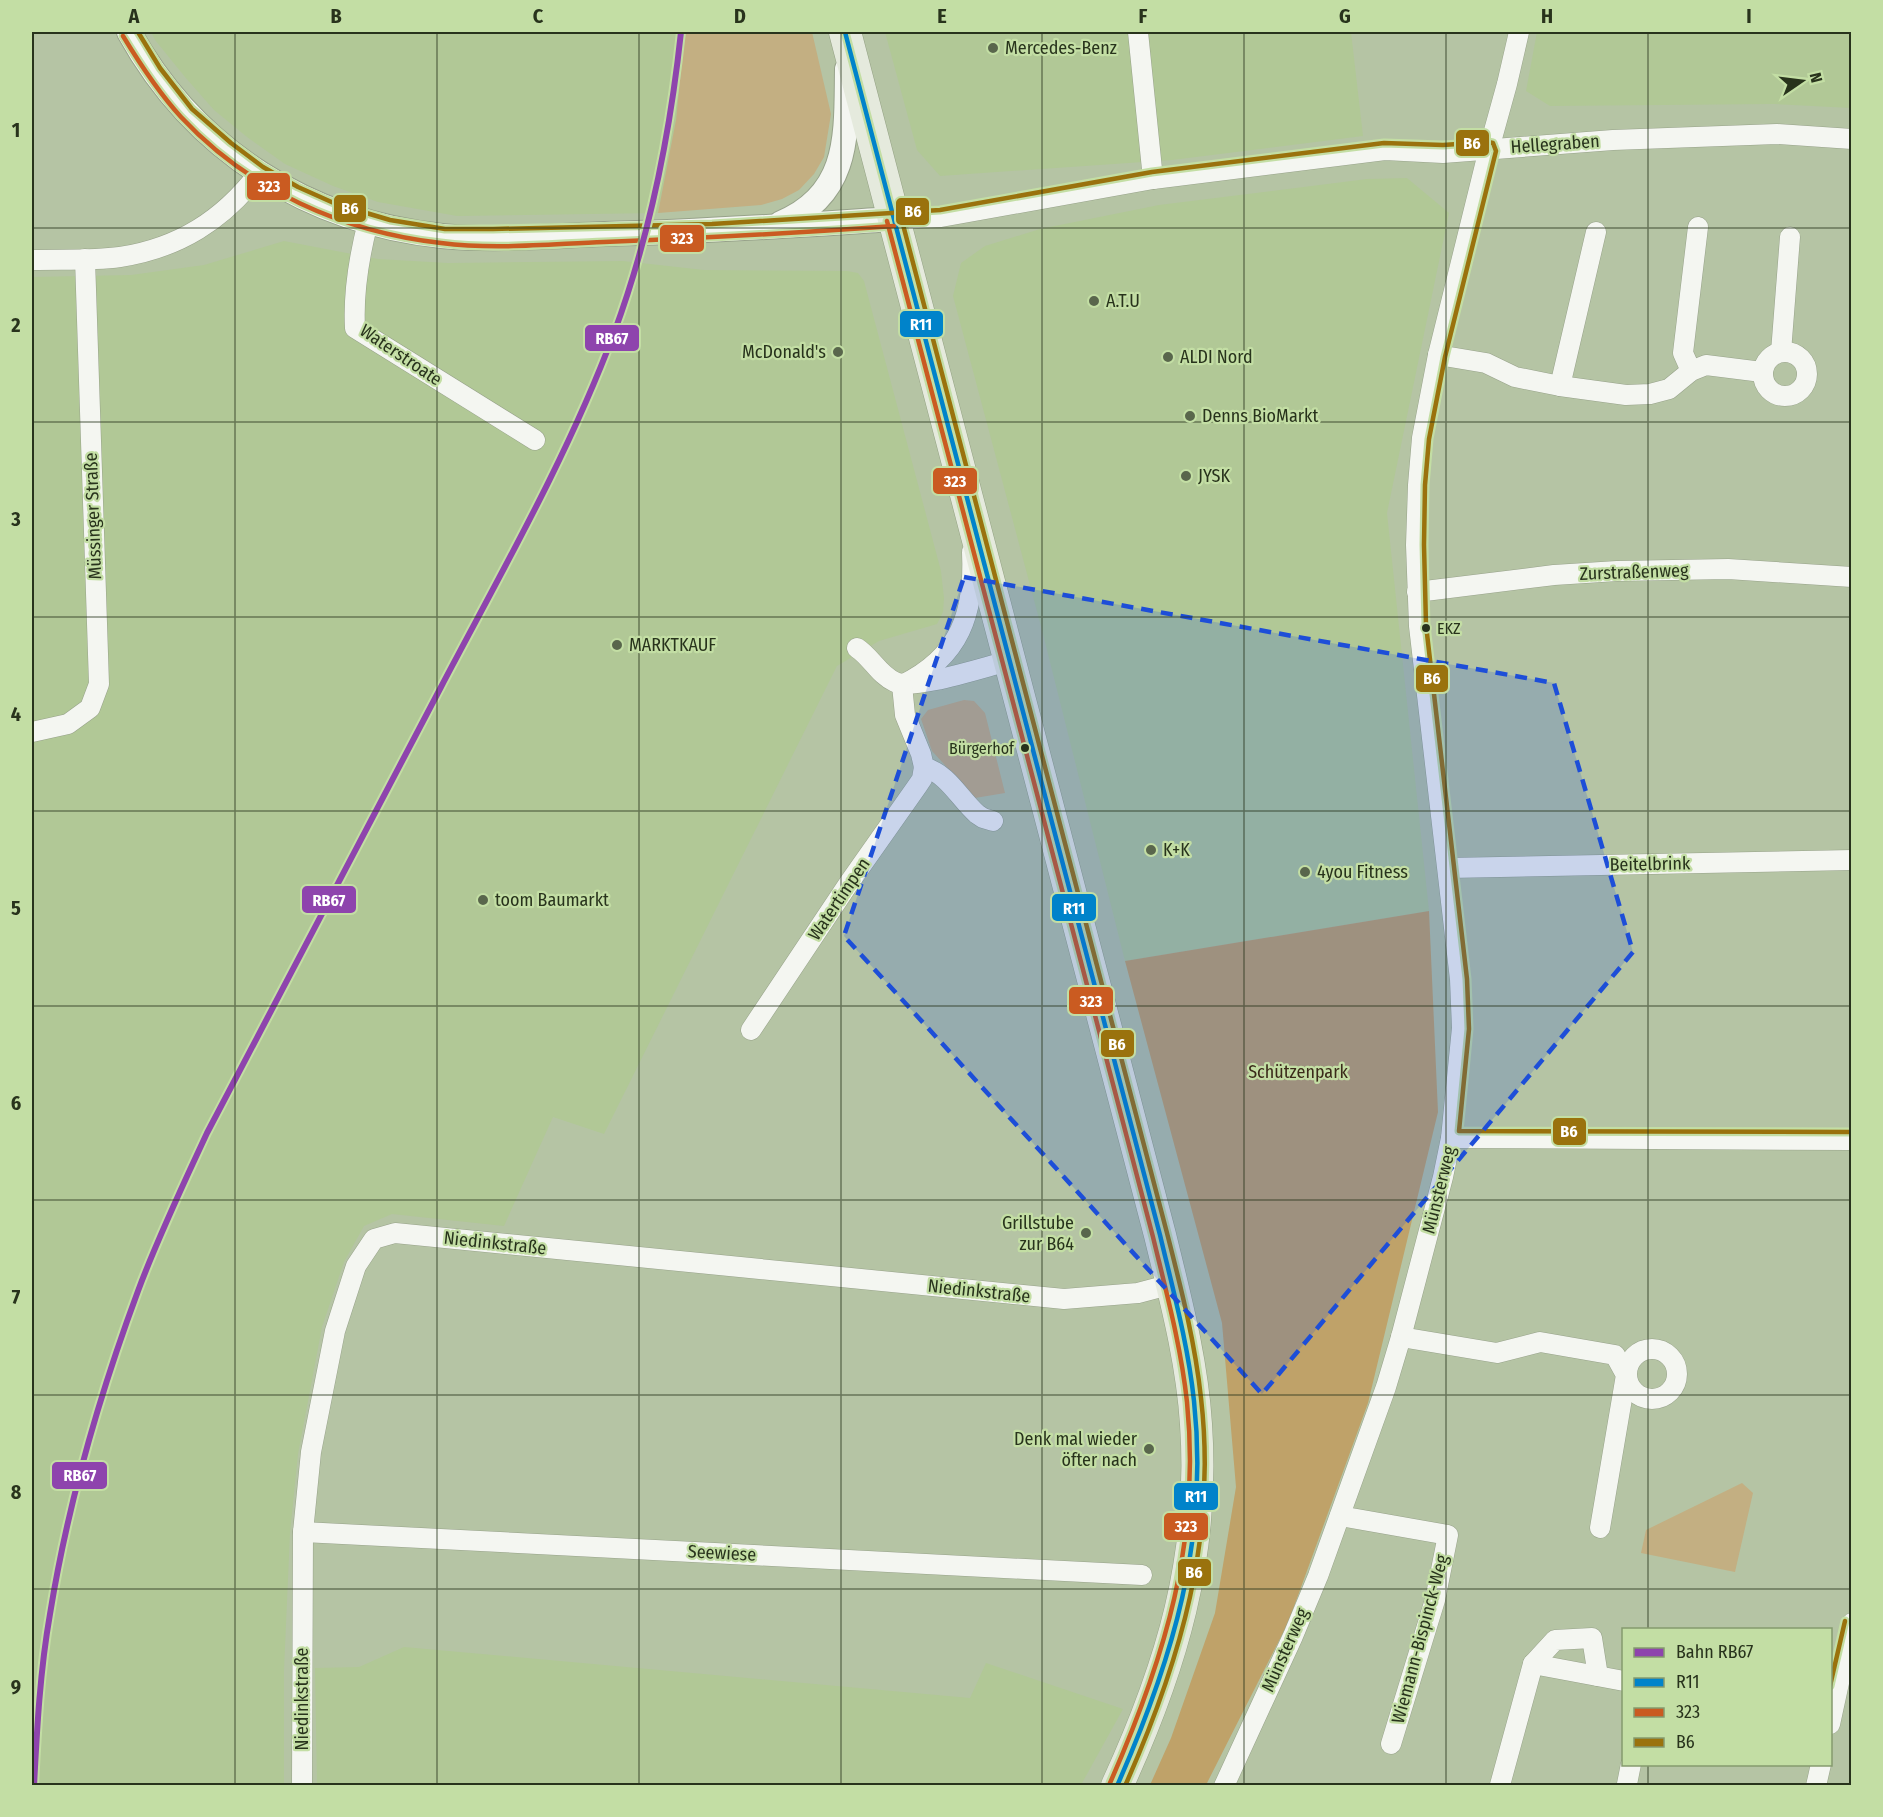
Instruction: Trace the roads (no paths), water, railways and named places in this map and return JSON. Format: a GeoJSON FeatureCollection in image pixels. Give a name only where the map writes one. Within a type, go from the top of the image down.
{"type":"FeatureCollection","features":[{"type":"Feature","properties":{"kind":"main road"},"geometry":{"type":"LineString","coordinates":[[846,35],[1172,1284],[1190,1371],[1196,1422],[1197,1494],[1193,1546],[1181,1613],[1168,1660],[1150,1711],[1117,1785]]}},
{"type":"Feature","properties":{"kind":"street"},"geometry":{"type":"LineString","coordinates":[[129,32],[154,72],[188,114],[226,149],[259,173],[311,202],[368,222],[426,234],[493,237],[712,231],[894,219]]}},
{"type":"Feature","properties":{"kind":"street"},"geometry":{"type":"LineString","coordinates":[[1138,32],[1153,179]]}},
{"type":"Feature","properties":{"kind":"street","name":"Münsterweg"},"geometry":{"type":"LineString","coordinates":[[1224,1785],[1293,1636],[1340,1516],[1386,1387],[1443,1178],[1451,1138],[1462,1028],[1460,979],[1419,626],[1417,509],[1422,438],[1438,355],[1519,32]]}},
{"type":"Feature","properties":{"kind":"street"},"geometry":{"type":"LineString","coordinates":[[773,226],[812,205],[827,188],[839,165],[843,152],[846,120],[846,35]]}},
{"type":"Feature","properties":{"kind":"street","name":"Hellegraben"},"geometry":{"type":"LineString","coordinates":[[894,219],[964,214],[1153,179],[1385,150],[1443,153],[1613,140],[1777,134],[1851,139]]}},
{"type":"Feature","properties":{"kind":"street"},"geometry":{"type":"LineString","coordinates":[[32,260],[119,257],[174,242],[211,222],[259,173]]}},
{"type":"Feature","properties":{"kind":"street","name":"Waterstroate"},"geometry":{"type":"LineString","coordinates":[[368,222],[357,269],[354,304],[355,328],[535,441]]}},
{"type":"Feature","properties":{"kind":"street"},"geometry":{"type":"LineString","coordinates":[[1691,371],[1683,353],[1698,227]]}},
{"type":"Feature","properties":{"kind":"street"},"geometry":{"type":"LineString","coordinates":[[1560,386],[1596,232]]}},
{"type":"Feature","properties":{"kind":"street"},"geometry":{"type":"LineString","coordinates":[[1781,352],[1790,237]]}},
{"type":"Feature","properties":{"kind":"street","name":"Müssinger Straße"},"geometry":{"type":"LineString","coordinates":[[32,732],[68,724],[90,708],[99,684],[85,259]]}},
{"type":"Feature","properties":{"kind":"street"},"geometry":{"type":"LineString","coordinates":[[1781,352],[1795,354],[1805,365],[1807,379],[1799,392],[1785,396],[1778,395],[1766,387],[1762,372],[1768,359],[1781,352]]}},
{"type":"Feature","properties":{"kind":"street"},"geometry":{"type":"LineString","coordinates":[[1438,355],[1486,363],[1515,377],[1626,395],[1650,394],[1669,389],[1691,371],[1706,365],[1762,372]]}},
{"type":"Feature","properties":{"kind":"street"},"geometry":{"type":"LineString","coordinates":[[902,685],[922,674],[940,660],[955,640],[964,622],[972,594],[971,530],[966,495]]}},
{"type":"Feature","properties":{"kind":"street","name":"Zurstraßenweg"},"geometry":{"type":"LineString","coordinates":[[1417,591],[1554,575],[1617,571],[1728,569],[1851,578]]}},
{"type":"Feature","properties":{"kind":"street"},"geometry":{"type":"LineString","coordinates":[[856,648],[862,651],[882,674],[902,685],[929,681],[1010,661]]}},
{"type":"Feature","properties":{"kind":"street"},"geometry":{"type":"LineString","coordinates":[[902,685],[905,715],[924,767],[944,777],[977,814],[993,821]]}},
{"type":"Feature","properties":{"kind":"street","name":"Watertimpen"},"geometry":{"type":"LineString","coordinates":[[751,1029],[922,779],[924,767]]}},
{"type":"Feature","properties":{"kind":"street","name":"Beitelbrink"},"geometry":{"type":"LineString","coordinates":[[1448,868],[1851,860]]}},
{"type":"Feature","properties":{"kind":"street"},"geometry":{"type":"LineString","coordinates":[[1451,1138],[1851,1140]]}},
{"type":"Feature","properties":{"kind":"street","name":"Niedinkstraße"},"geometry":{"type":"LineString","coordinates":[[302,1785],[303,1532],[311,1452],[335,1331],[356,1266],[374,1239],[395,1233],[1064,1299],[1137,1293],[1172,1284]]}},
{"type":"Feature","properties":{"kind":"street"},"geometry":{"type":"LineString","coordinates":[[1401,1337],[1497,1353],[1540,1342],[1615,1355],[1626,1375],[1600,1528]]}},
{"type":"Feature","properties":{"kind":"street","name":"Wiemann-Bispinck-Weg"},"geometry":{"type":"LineString","coordinates":[[1340,1516],[1448,1535],[1435,1600],[1391,1744]]}},
{"type":"Feature","properties":{"kind":"street","name":"Seewiese"},"geometry":{"type":"LineString","coordinates":[[303,1532],[1142,1575]]}},
{"type":"Feature","properties":{"kind":"street"},"geometry":{"type":"LineString","coordinates":[[1832,1718],[1840,1695],[1851,1623]]}},
{"type":"Feature","properties":{"kind":"street"},"geometry":{"type":"LineString","coordinates":[[1500,1785],[1533,1664],[1555,1640],[1592,1638],[1598,1676]]}},
{"type":"Feature","properties":{"kind":"street"},"geometry":{"type":"LineString","coordinates":[[1533,1664],[1622,1681]]}},
{"type":"Feature","properties":{"kind":"street"},"geometry":{"type":"LineString","coordinates":[[1627,1784],[1631,1766]]}},
{"type":"Feature","properties":{"kind":"street"},"geometry":{"type":"LineString","coordinates":[[1816,1785],[1821,1766]]}},
{"type":"Feature","properties":{"kind":"rail line","name":"RB67"},"geometry":{"type":"LineString","coordinates":[[34,1786],[44,1657],[57,1573],[86,1450],[110,1370],[138,1291],[162,1231],[207,1133],[533,513],[596,379],[627,296],[648,222],[671,108],[681,32]]}},
{"type":"Feature","properties":{"kind":"place","name":"Mercedes-Benz"},"geometry":{"type":"Point","coordinates":[993,48]}},
{"type":"Feature","properties":{"kind":"place","name":"A.T.U"},"geometry":{"type":"Point","coordinates":[1094,301]}},
{"type":"Feature","properties":{"kind":"place","name":"McDonald's"},"geometry":{"type":"Point","coordinates":[838,352]}},
{"type":"Feature","properties":{"kind":"place","name":"ALDI Nord"},"geometry":{"type":"Point","coordinates":[1168,357]}},
{"type":"Feature","properties":{"kind":"place","name":"Denns BioMarkt"},"geometry":{"type":"Point","coordinates":[1190,416]}},
{"type":"Feature","properties":{"kind":"place","name":"JYSK"},"geometry":{"type":"Point","coordinates":[1186,476]}},
{"type":"Feature","properties":{"kind":"place","name":"EKZ"},"geometry":{"type":"Point","coordinates":[1426,628]}},
{"type":"Feature","properties":{"kind":"place","name":"MARKTKAUF"},"geometry":{"type":"Point","coordinates":[617,645]}},
{"type":"Feature","properties":{"kind":"place","name":"Bürgerhof"},"geometry":{"type":"Point","coordinates":[1025,748]}},
{"type":"Feature","properties":{"kind":"place","name":"K+K"},"geometry":{"type":"Point","coordinates":[1151,850]}},
{"type":"Feature","properties":{"kind":"place","name":"4you Fitness"},"geometry":{"type":"Point","coordinates":[1305,872]}},
{"type":"Feature","properties":{"kind":"place","name":"toom Baumarkt"},"geometry":{"type":"Point","coordinates":[483,900]}},
{"type":"Feature","properties":{"kind":"place","name":"Grillstube zur B64"},"geometry":{"type":"Point","coordinates":[1086,1233]}},
{"type":"Feature","properties":{"kind":"place","name":"Denk mal wieder öfter nach"},"geometry":{"type":"Point","coordinates":[1149,1449]}},
{"type":"Feature","properties":{"kind":"park label","name":"Schützenpark"},"geometry":{"type":"Point","coordinates":[1298,1072]}}]}
